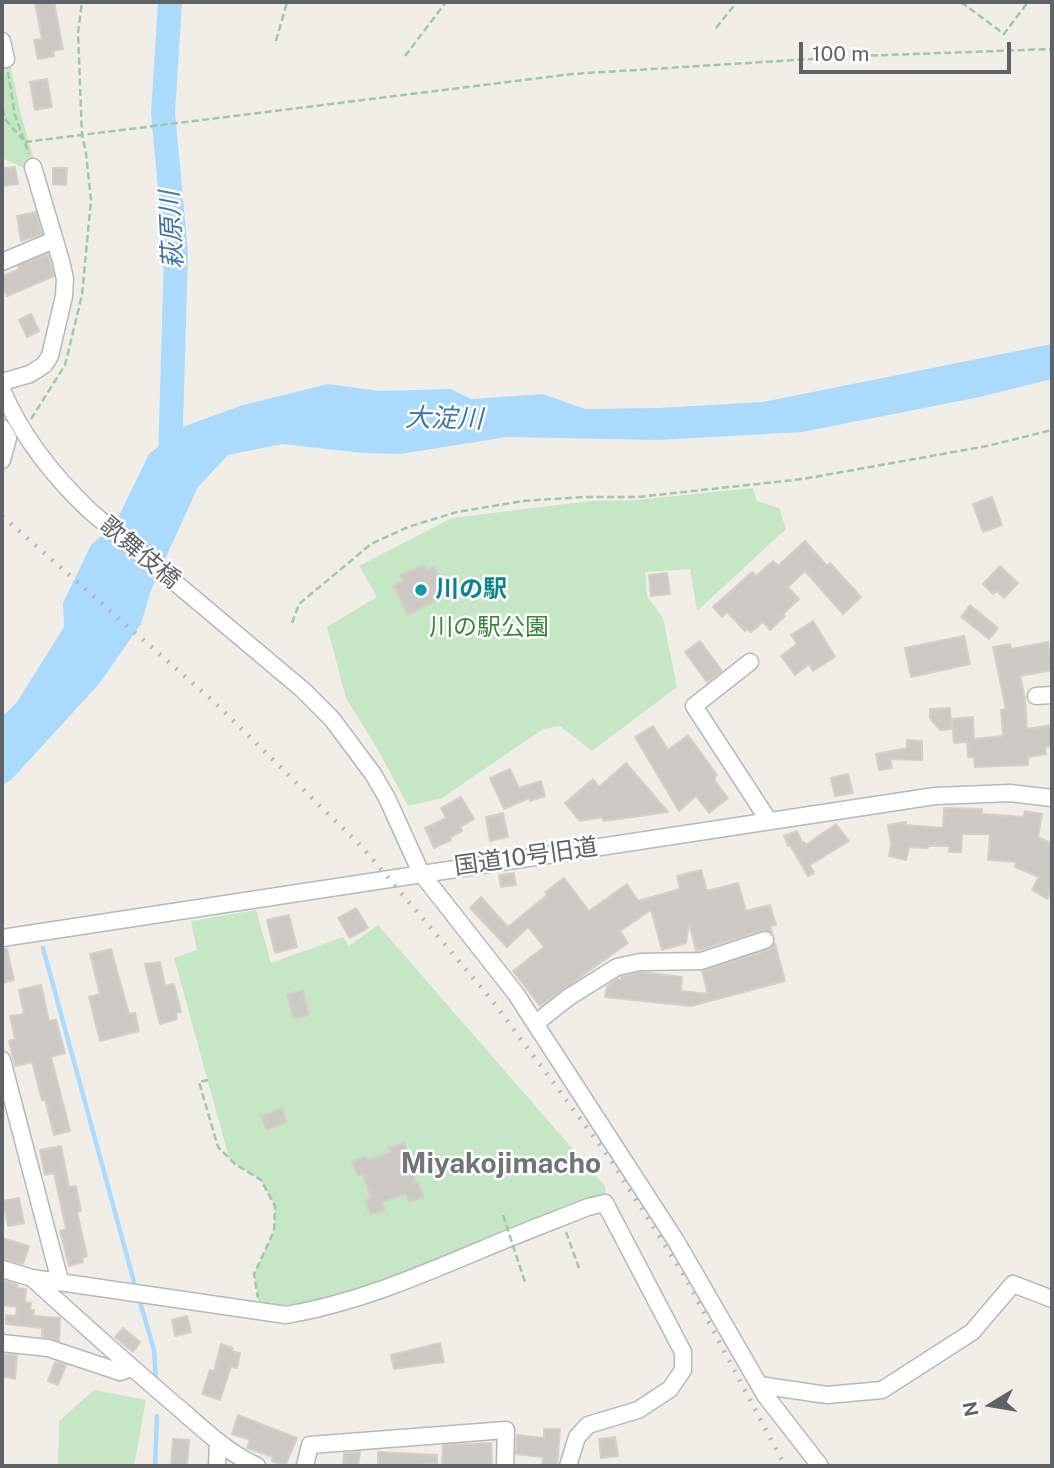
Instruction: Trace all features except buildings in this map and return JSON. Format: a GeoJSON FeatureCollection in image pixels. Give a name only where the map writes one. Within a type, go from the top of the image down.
{"type":"FeatureCollection","features":[{"type":"Feature","properties":{"kind":"street"},"geometry":{"type":"LineString","coordinates":[[2,382],[30,374],[44,365],[50,356],[65,288],[61,261],[33,167]]}},
{"type":"Feature","properties":{"kind":"street"},"geometry":{"type":"LineString","coordinates":[[2,262],[54,240]]}},
{"type":"Feature","properties":{"kind":"street","name":"歌舞伎橋"},"geometry":{"type":"LineString","coordinates":[[2,390],[23,432],[63,485],[90,511],[303,690],[352,743],[387,798],[421,873],[536,1023],[677,1241],[759,1385],[820,1466]]}},
{"type":"Feature","properties":{"kind":"street"},"geometry":{"type":"LineString","coordinates":[[2,428],[8,438],[2,460]]}},
{"type":"Feature","properties":{"kind":"street"},"geometry":{"type":"LineString","coordinates":[[750,662],[694,706],[769,821]]}},
{"type":"Feature","properties":{"kind":"street","name":"国道10号旧道"},"geometry":{"type":"LineString","coordinates":[[2,938],[934,796],[1010,793],[1052,798]]}},
{"type":"Feature","properties":{"kind":"street"},"geometry":{"type":"LineString","coordinates":[[536,1023],[569,997],[617,967],[640,962],[701,961],[765,940]]}},
{"type":"Feature","properties":{"kind":"street"},"geometry":{"type":"LineString","coordinates":[[2,1060],[60,1281]]}},
{"type":"Feature","properties":{"kind":"street"},"geometry":{"type":"LineString","coordinates":[[2,1269],[32,1278],[286,1315],[336,1305],[398,1286],[588,1207],[607,1204],[683,1352],[683,1370],[670,1389],[638,1410],[588,1425],[577,1437],[568,1466]]}},
{"type":"Feature","properties":{"kind":"street"},"geometry":{"type":"LineString","coordinates":[[32,1278],[131,1368],[218,1441],[243,1460],[257,1466]]}},
{"type":"Feature","properties":{"kind":"street"},"geometry":{"type":"LineString","coordinates":[[759,1385],[827,1395],[882,1390],[972,1332],[1013,1284],[1052,1299]]}},
{"type":"Feature","properties":{"kind":"street"},"geometry":{"type":"LineString","coordinates":[[2,1343],[48,1348],[120,1372],[131,1368]]}},
{"type":"Feature","properties":{"kind":"street"},"geometry":{"type":"LineString","coordinates":[[305,1466],[310,1445],[506,1430],[505,1466]]}},
{"type":"Feature","properties":{"kind":"street"},"geometry":{"type":"LineString","coordinates":[[217,1466],[218,1441]]}},
{"type":"Feature","properties":{"kind":"path"},"geometry":{"type":"LineString","coordinates":[[23,432],[65,365],[82,295],[91,200],[82,135],[78,33],[82,2]]}},
{"type":"Feature","properties":{"kind":"path"},"geometry":{"type":"LineString","coordinates":[[276,41],[287,2]]}},
{"type":"Feature","properties":{"kind":"path"},"geometry":{"type":"LineString","coordinates":[[405,55],[446,2]]}},
{"type":"Feature","properties":{"kind":"path"},"geometry":{"type":"LineString","coordinates":[[716,28],[737,2]]}},
{"type":"Feature","properties":{"kind":"path"},"geometry":{"type":"LineString","coordinates":[[961,2],[1004,34],[1028,2]]}},
{"type":"Feature","properties":{"kind":"path"},"geometry":{"type":"LineString","coordinates":[[3,47],[15,115],[25,142]]}},
{"type":"Feature","properties":{"kind":"path"},"geometry":{"type":"LineString","coordinates":[[25,142],[572,74],[846,57],[1052,49]]}},
{"type":"Feature","properties":{"kind":"path"},"geometry":{"type":"LineString","coordinates":[[3,109],[5,119],[25,142]]}},
{"type":"Feature","properties":{"kind":"path"},"geometry":{"type":"LineString","coordinates":[[292,623],[299,604],[371,544],[408,527],[457,512],[523,502],[583,497],[638,497],[803,479],[988,446],[1052,430]]}},
{"type":"Feature","properties":{"kind":"path"},"geometry":{"type":"LineString","coordinates":[[208,1080],[199,1082],[218,1147],[235,1164],[261,1180],[275,1206],[274,1231],[254,1274],[260,1312]]}},
{"type":"Feature","properties":{"kind":"path"},"geometry":{"type":"LineString","coordinates":[[503,1215],[525,1282]]}},
{"type":"Feature","properties":{"kind":"path"},"geometry":{"type":"LineString","coordinates":[[561,1218],[579,1268]]}},
{"type":"Feature","properties":{"kind":"green space"},"geometry":{"type":"Polygon","coordinates":[[[9,58],[36,167],[26,169],[2,158],[2,59],[9,58]]]}},
{"type":"Feature","properties":{"kind":"green space","name":"川の駅公園"},"geometry":{"type":"Polygon","coordinates":[[[753,488],[757,501],[779,508],[786,529],[697,611],[690,569],[645,572],[647,596],[663,618],[677,687],[592,751],[560,726],[543,729],[442,798],[408,806],[346,698],[327,627],[377,597],[359,566],[452,518],[590,501],[636,500],[753,488]]]}},
{"type":"Feature","properties":{"kind":"green space"},"geometry":{"type":"Polygon","coordinates":[[[256,910],[271,963],[343,937],[349,946],[378,925],[605,1186],[607,1204],[323,1309],[260,1312],[254,1274],[274,1231],[275,1206],[261,1180],[229,1158],[174,958],[197,950],[191,921],[256,910]]]}},
{"type":"Feature","properties":{"kind":"green space"},"geometry":{"type":"Polygon","coordinates":[[[94,1390],[146,1400],[134,1466],[58,1466],[59,1421],[94,1390]]]}},
{"type":"Feature","properties":{"kind":"water","name":"大淀川"},"geometry":{"type":"Polygon","coordinates":[[[1052,344],[1052,379],[975,398],[802,432],[658,440],[507,437],[400,454],[363,453],[282,444],[228,455],[198,487],[151,590],[141,624],[99,684],[11,780],[2,785],[2,717],[17,702],[64,627],[63,603],[91,545],[115,524],[149,454],[185,426],[243,405],[328,384],[379,391],[451,389],[471,399],[543,394],[585,409],[763,402],[1052,344]]]}},
{"type":"Feature","properties":{"kind":"waterway","name":"萩原川"},"geometry":{"type":"LineString","coordinates":[[170,2],[163,113],[176,253],[170,459]]}},
{"type":"Feature","properties":{"kind":"waterway"},"geometry":{"type":"LineString","coordinates":[[43,948],[134,1282]]}},
{"type":"Feature","properties":{"kind":"waterway"},"geometry":{"type":"LineString","coordinates":[[140,1302],[154,1350],[156,1382]]}},
{"type":"Feature","properties":{"kind":"waterway"},"geometry":{"type":"LineString","coordinates":[[155,1466],[157,1416]]}},
{"type":"Feature","properties":{"kind":"railway"},"geometry":{"type":"LineString","coordinates":[[2,516],[213,701],[363,848],[491,999],[608,1156],[685,1277],[785,1466]]}},
{"type":"Feature","properties":{"kind":"place","name":"川の駅"},"geometry":{"type":"Point","coordinates":[421,590]}},
{"type":"Feature","properties":{"kind":"district","name":"Miyakojimacho"},"geometry":{"type":"Point","coordinates":[501,1164]}}]}
